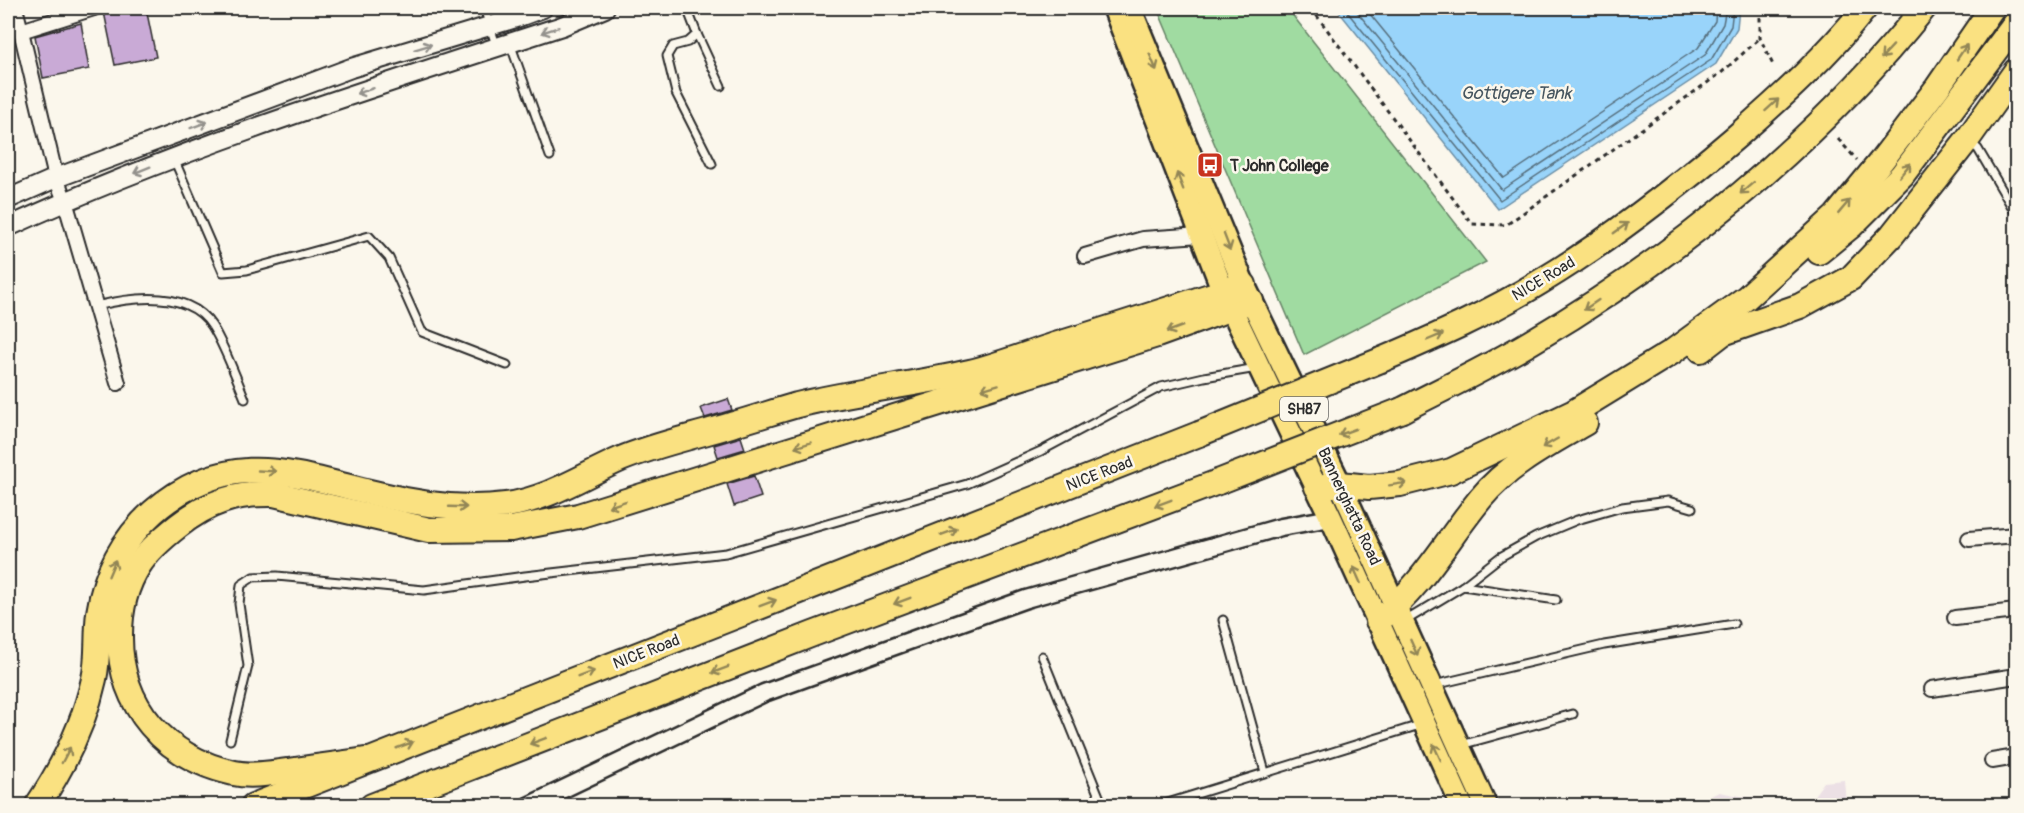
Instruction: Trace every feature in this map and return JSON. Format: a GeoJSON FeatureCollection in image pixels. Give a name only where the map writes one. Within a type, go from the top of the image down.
{"type":"FeatureCollection","features":[{"type":"Feature","properties":{"kind":"highway","name":"NICE Road"},"geometry":{"type":"LineString","coordinates":[[253,806],[365,760],[1199,434],[1448,332],[1540,282],[1610,236],[1670,192],[1776,102],[1865,8]]}},
{"type":"Feature","properties":{"kind":"highway"},"geometry":{"type":"LineString","coordinates":[[372,806],[813,634],[1218,482],[1402,410],[1529,343],[1658,260],[1745,190],[1828,116],[1900,38],[1924,8]]}},
{"type":"Feature","properties":{"kind":"highway"},"geometry":{"type":"LineString","coordinates":[[1392,616],[1482,497],[1505,474],[1542,448],[1641,390],[1718,327],[1746,298],[1836,216],[1937,88],[1992,8]]}},
{"type":"Feature","properties":{"kind":"highway"},"geometry":{"type":"LineString","coordinates":[[1746,298],[1784,279],[1801,266],[1851,226],[1902,175],[2016,23]]}},
{"type":"Feature","properties":{"kind":"highway"},"geometry":{"type":"LineString","coordinates":[[1328,485],[1370,487],[1400,484],[1451,471],[1574,412],[1672,352],[1718,327],[1800,306],[1851,278],[1892,235],[2016,71]]}},
{"type":"Feature","properties":{"kind":"highway"},"geometry":{"type":"LineString","coordinates":[[365,760],[259,774],[237,774],[208,766],[185,755],[150,726],[138,709],[122,667],[120,623],[122,605],[139,564],[171,531],[190,517],[219,502],[253,493],[274,494],[429,530],[511,529],[558,520],[589,513],[1135,342],[1237,297]]}},
{"type":"Feature","properties":{"kind":"highway"},"geometry":{"type":"LineString","coordinates":[[37,806],[52,784],[71,746],[87,705],[95,676],[99,616],[110,571],[120,551],[146,520],[171,498],[193,485],[217,475],[267,470],[297,473],[386,496],[429,504],[479,507],[509,505],[539,497],[625,457],[767,414],[799,405],[972,371],[1237,297]]}},
{"type":"Feature","properties":{"kind":"main road"},"geometry":{"type":"LineString","coordinates":[[8,199],[56,178],[351,68],[543,8]]}},
{"type":"Feature","properties":{"kind":"main road"},"geometry":{"type":"LineString","coordinates":[[8,226],[173,157],[562,26],[604,8]]}},
{"type":"Feature","properties":{"kind":"main road","name":"Bannerghatta Road"},"geometry":{"type":"LineString","coordinates":[[1114,8],[1201,235],[1237,297],[1392,616],[1424,723],[1462,806]]}},
{"type":"Feature","properties":{"kind":"main road","name":"Bannerghatta Road"},"geometry":{"type":"LineString","coordinates":[[1131,8],[1237,297],[1259,368],[1328,485],[1331,518],[1392,616],[1431,686],[1486,806]]}},
{"type":"Feature","properties":{"kind":"street"},"geometry":{"type":"LineString","coordinates":[[15,8],[56,178],[65,201],[118,383]]}},
{"type":"Feature","properties":{"kind":"street"},"geometry":{"type":"LineString","coordinates":[[21,31],[94,8]]}},
{"type":"Feature","properties":{"kind":"street"},"geometry":{"type":"LineString","coordinates":[[1085,256],[1143,240],[1201,235]]}},
{"type":"Feature","properties":{"kind":"street"},"geometry":{"type":"LineString","coordinates":[[528,806],[764,693],[1026,599],[1281,527],[1331,518]]}},
{"type":"Feature","properties":{"kind":"street"},"geometry":{"type":"LineString","coordinates":[[1969,539],[2016,535]]}},
{"type":"Feature","properties":{"kind":"street"},"geometry":{"type":"LineString","coordinates":[[1955,618],[2016,611]]}},
{"type":"Feature","properties":{"kind":"street"},"geometry":{"type":"LineString","coordinates":[[1932,689],[2016,676]]}},
{"type":"Feature","properties":{"kind":"street"},"geometry":{"type":"LineString","coordinates":[[1992,761],[2016,757]]}},
{"type":"Feature","properties":{"kind":"lane"},"geometry":{"type":"LineString","coordinates":[[484,8],[489,26],[503,45],[550,156]]}},
{"type":"Feature","properties":{"kind":"lane"},"geometry":{"type":"LineString","coordinates":[[687,8],[721,86]]}},
{"type":"Feature","properties":{"kind":"lane"},"geometry":{"type":"LineString","coordinates":[[697,34],[688,42],[673,46],[667,56],[676,93],[712,164]]}},
{"type":"Feature","properties":{"kind":"lane"},"geometry":{"type":"LineString","coordinates":[[1966,140],[1978,149],[2015,212]]}},
{"type":"Feature","properties":{"kind":"lane"},"geometry":{"type":"LineString","coordinates":[[173,157],[223,272],[247,270],[369,236],[389,258],[422,332],[507,365]]}},
{"type":"Feature","properties":{"kind":"lane"},"geometry":{"type":"LineString","coordinates":[[96,306],[116,301],[167,299],[183,303],[198,311],[212,326],[245,399]]}},
{"type":"Feature","properties":{"kind":"lane"},"geometry":{"type":"LineString","coordinates":[[230,740],[248,666],[239,604],[241,585],[253,577],[276,576],[424,591],[525,576],[726,553],[967,484],[1041,450],[1161,387],[1259,368]]}},
{"type":"Feature","properties":{"kind":"lane"},"geometry":{"type":"LineString","coordinates":[[1392,616],[1463,586],[1500,557],[1536,537],[1577,520],[1622,507],[1668,501],[1692,508]]}},
{"type":"Feature","properties":{"kind":"lane"},"geometry":{"type":"LineString","coordinates":[[1463,586],[1556,600]]}},
{"type":"Feature","properties":{"kind":"lane"},"geometry":{"type":"LineString","coordinates":[[1223,620],[1265,772]]}},
{"type":"Feature","properties":{"kind":"lane"},"geometry":{"type":"LineString","coordinates":[[1431,686],[1604,645],[1734,624]]}},
{"type":"Feature","properties":{"kind":"lane"},"geometry":{"type":"LineString","coordinates":[[1042,656],[1103,806]]}},
{"type":"Feature","properties":{"kind":"lane"},"geometry":{"type":"LineString","coordinates":[[1459,746],[1574,714]]}},
{"type":"Feature","properties":{"kind":"lane"},"geometry":{"type":"LineString","coordinates":[[1158,806],[1446,717]]}},
{"type":"Feature","properties":{"kind":"path"},"geometry":{"type":"LineString","coordinates":[[1311,8],[1472,224],[1506,225],[1721,73],[1760,39]]}},
{"type":"Feature","properties":{"kind":"path"},"geometry":{"type":"LineString","coordinates":[[1760,8],[1760,39],[1773,65]]}},
{"type":"Feature","properties":{"kind":"path"},"geometry":{"type":"LineString","coordinates":[[1838,139],[1870,175]]}},
{"type":"Feature","properties":{"kind":"shaded area"},"geometry":{"type":"Polygon","coordinates":[[[1844,780],[1846,805],[1807,805],[1824,782],[1844,780]]]}},
{"type":"Feature","properties":{"kind":"shaded area"},"geometry":{"type":"Polygon","coordinates":[[[1719,792],[1788,805],[1692,805],[1719,792]]]}},
{"type":"Feature","properties":{"kind":"green space"},"geometry":{"type":"Polygon","coordinates":[[[1157,8],[1287,8],[1486,262],[1304,355],[1157,8]]]}},
{"type":"Feature","properties":{"kind":"water","name":"Gottigere Tank"},"geometry":{"type":"Polygon","coordinates":[[[1336,8],[1739,8],[1737,28],[1716,64],[1498,209],[1336,8]]]}},
{"type":"Feature","properties":{"kind":"building"},"geometry":{"type":"Polygon","coordinates":[[[146,8],[156,57],[115,65],[104,12],[146,8]]]}},
{"type":"Feature","properties":{"kind":"building"},"geometry":{"type":"Polygon","coordinates":[[[81,23],[89,69],[43,78],[35,36],[81,23]]]}},
{"type":"Feature","properties":{"kind":"building"},"geometry":{"type":"Polygon","coordinates":[[[728,399],[732,410],[705,418],[701,408],[728,399]]]}},
{"type":"Feature","properties":{"kind":"building"},"geometry":{"type":"Polygon","coordinates":[[[741,437],[745,449],[718,457],[714,445],[741,437]]]}},
{"type":"Feature","properties":{"kind":"building"},"geometry":{"type":"Polygon","coordinates":[[[754,476],[761,497],[734,506],[727,484],[754,476]]]}},
{"type":"Feature","properties":{"kind":"place","name":"T John College"},"geometry":{"type":"Point","coordinates":[1210,165]}}]}
